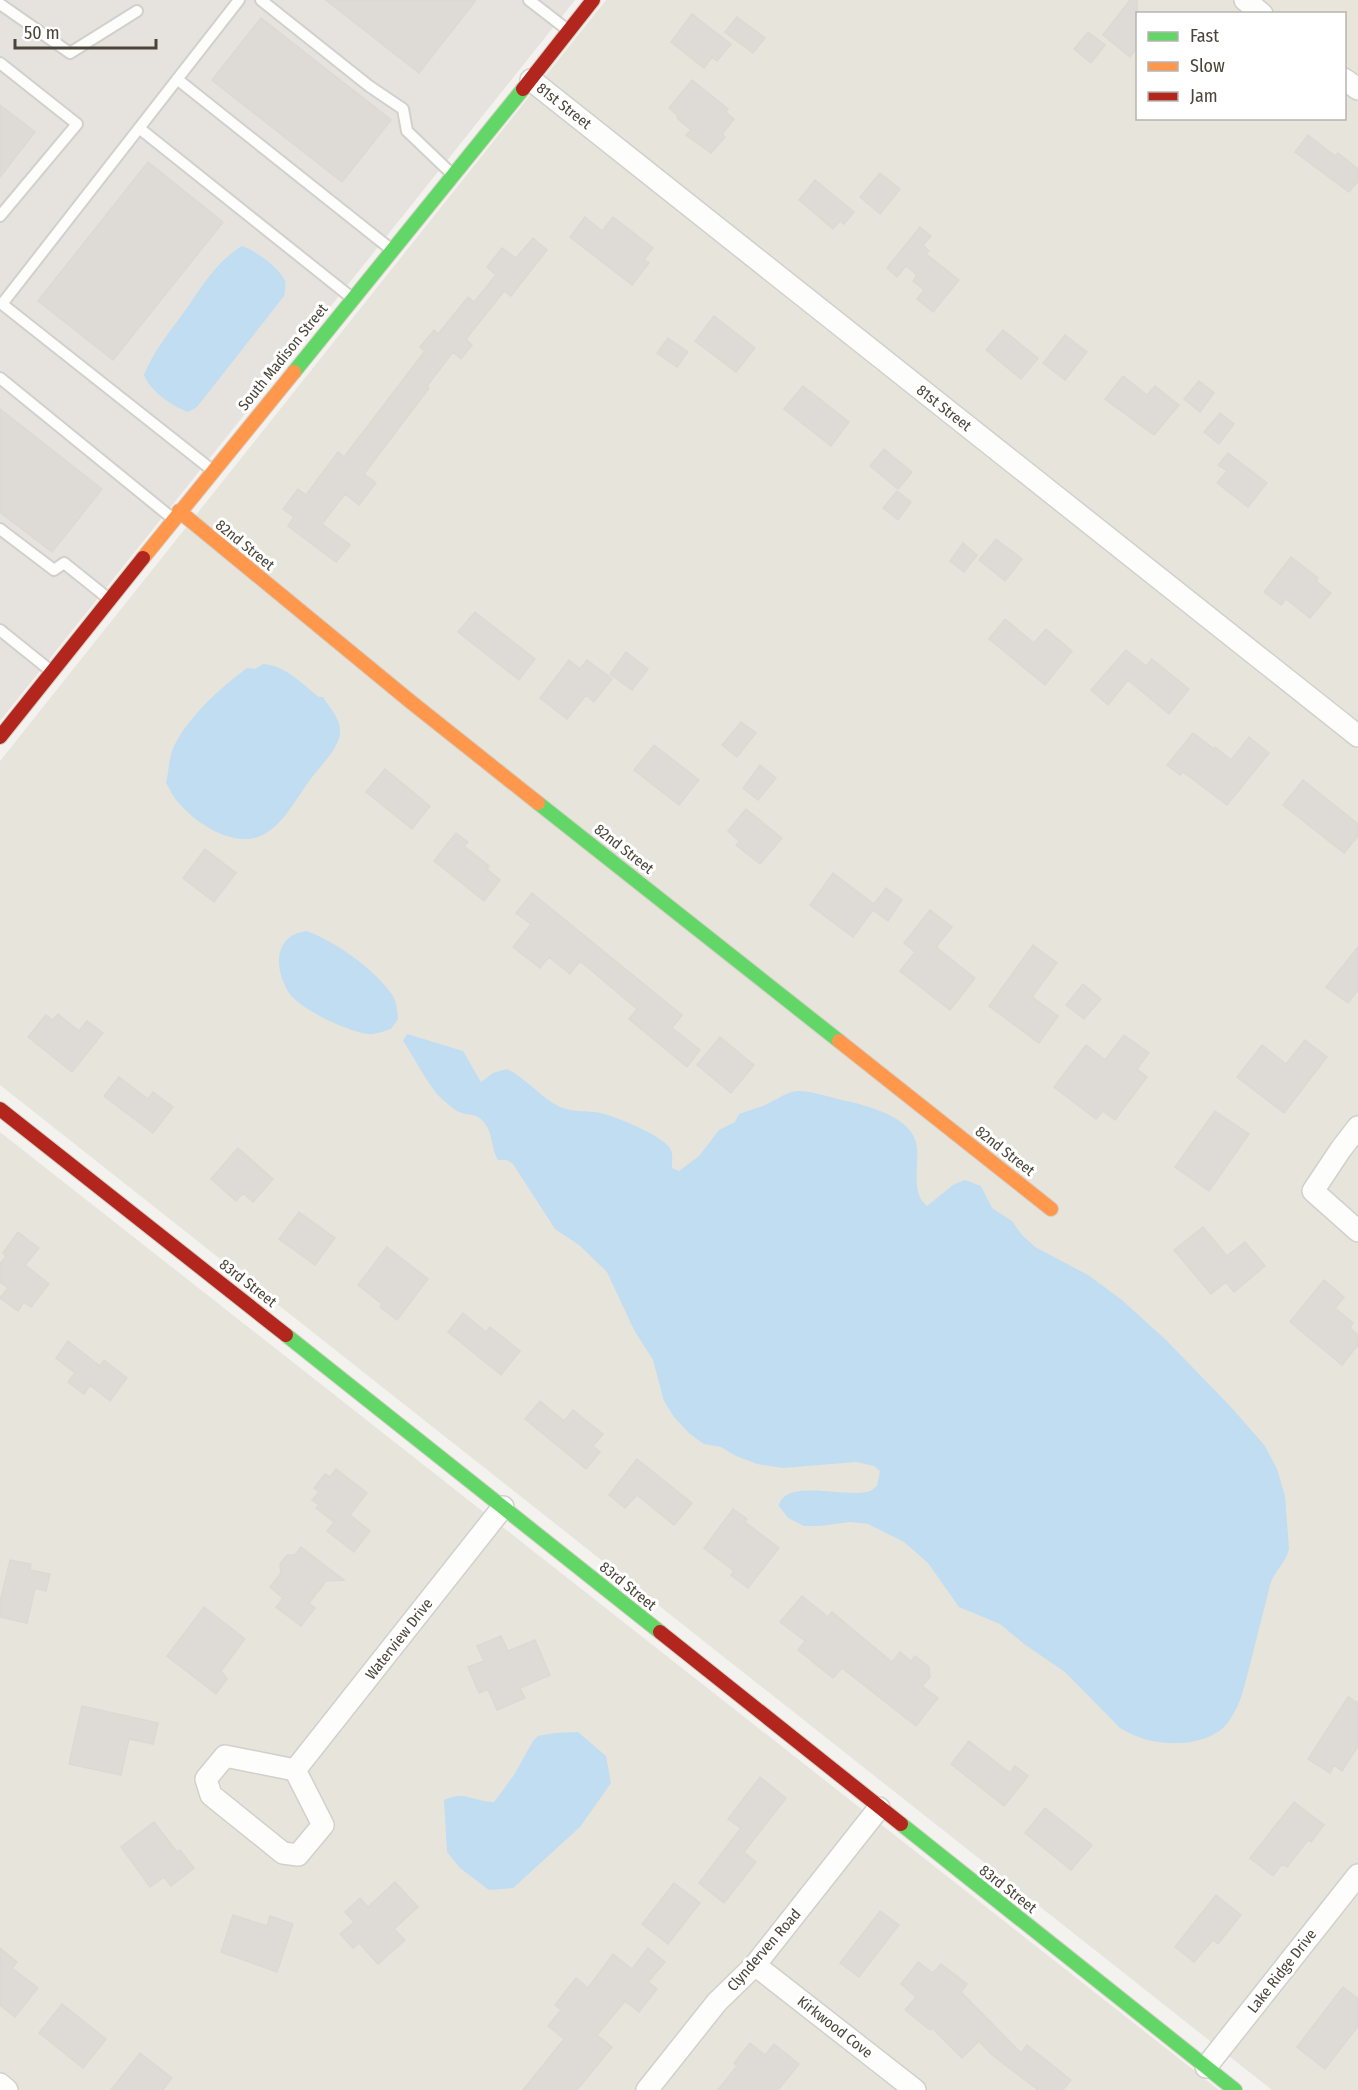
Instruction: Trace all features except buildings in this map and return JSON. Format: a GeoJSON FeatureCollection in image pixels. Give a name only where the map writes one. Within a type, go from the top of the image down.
{"type":"FeatureCollection","features":[{"type":"Feature","properties":{"kind":"street","name":"South Madison Street"},"geometry":{"type":"LineString","coordinates":[[0,737],[176,515],[531,80],[593,0]]}},
{"type":"Feature","properties":{"kind":"street"},"geometry":{"type":"LineString","coordinates":[[1245,0],[1260,12]]}},
{"type":"Feature","properties":{"kind":"street","name":"81st Street"},"geometry":{"type":"LineString","coordinates":[[531,80],[1358,736]]}},
{"type":"Feature","properties":{"kind":"street","name":"82nd Street"},"geometry":{"type":"LineString","coordinates":[[176,515],[1051,1209]]}},
{"type":"Feature","properties":{"kind":"street","name":"83rd Street"},"geometry":{"type":"LineString","coordinates":[[0,1109],[1235,2090]]}},
{"type":"Feature","properties":{"kind":"street"},"geometry":{"type":"LineString","coordinates":[[1358,1127],[1313,1191],[1358,1231]]}},
{"type":"Feature","properties":{"kind":"street","name":"Waterview Drive"},"geometry":{"type":"LineString","coordinates":[[295,1770],[503,1507]]}},
{"type":"Feature","properties":{"kind":"street"},"geometry":{"type":"LineString","coordinates":[[225,1756],[295,1770],[323,1825],[298,1854],[283,1853],[229,1809],[211,1794],[206,1779],[225,1756]]}},
{"type":"Feature","properties":{"kind":"street","name":"Clynderven Road"},"geometry":{"type":"LineString","coordinates":[[648,2090],[717,2002],[755,1965],[879,1808]]}},
{"type":"Feature","properties":{"kind":"street","name":"Lake Ridge Drive"},"geometry":{"type":"LineString","coordinates":[[1206,2067],[1358,1875]]}},
{"type":"Feature","properties":{"kind":"street","name":"Kirkwood Cove"},"geometry":{"type":"LineString","coordinates":[[755,1965],[915,2090]]}},
{"type":"Feature","properties":{"kind":"street"},"geometry":{"type":"LineString","coordinates":[[0,2084],[7,2090]]}},
{"type":"Feature","properties":{"kind":"lane"},"geometry":{"type":"LineString","coordinates":[[213,470],[1,304],[239,0]]}},
{"type":"Feature","properties":{"kind":"lane"},"geometry":{"type":"LineString","coordinates":[[261,0],[369,86],[403,109],[407,131],[453,176]]}},
{"type":"Feature","properties":{"kind":"lane"},"geometry":{"type":"LineString","coordinates":[[529,0],[569,32]]}},
{"type":"Feature","properties":{"kind":"lane"},"geometry":{"type":"LineString","coordinates":[[0,4],[70,53],[137,11]]}},
{"type":"Feature","properties":{"kind":"lane"},"geometry":{"type":"LineString","coordinates":[[0,63],[77,124],[0,216]]}},
{"type":"Feature","properties":{"kind":"lane"},"geometry":{"type":"LineString","coordinates":[[177,79],[392,250]]}},
{"type":"Feature","properties":{"kind":"lane"},"geometry":{"type":"LineString","coordinates":[[139,128],[352,299]]}},
{"type":"Feature","properties":{"kind":"lane"},"geometry":{"type":"LineString","coordinates":[[0,378],[176,515]]}},
{"type":"Feature","properties":{"kind":"lane"},"geometry":{"type":"LineString","coordinates":[[0,529],[54,570],[64,563],[109,599]]}},
{"type":"Feature","properties":{"kind":"lane"},"geometry":{"type":"LineString","coordinates":[[0,630],[51,671]]}},
{"type":"Feature","properties":{"kind":"shaded area"},"geometry":{"type":"Polygon","coordinates":[[[0,0],[575,0],[0,721],[0,0]]]}},
{"type":"Feature","properties":{"kind":"shaded area"},"geometry":{"type":"Polygon","coordinates":[[[606,0],[1245,0],[1261,12],[1136,12],[1136,120],[1346,120],[1346,80],[1358,89],[1358,2090],[1272,2090],[0,1085],[0,761],[606,0]]]}},
{"type":"Feature","properties":{"kind":"shaded area"},"geometry":{"type":"Polygon","coordinates":[[[1245,0],[1358,0],[1358,90],[1346,80],[1346,12],[1261,12],[1245,0]]]}},
{"type":"Feature","properties":{"kind":"shaded area"},"geometry":{"type":"Polygon","coordinates":[[[0,1132],[1219,2090],[0,2090],[0,1132]]]}},
{"type":"Feature","properties":{"kind":"water"},"geometry":{"type":"Polygon","coordinates":[[[242,246],[273,265],[285,281],[284,296],[197,407],[188,412],[162,397],[151,387],[144,375],[158,349],[205,282],[225,259],[242,246]]]}},
{"type":"Feature","properties":{"kind":"water"},"geometry":{"type":"Polygon","coordinates":[[[263,664],[286,671],[319,697],[323,697],[337,719],[340,734],[332,752],[279,822],[266,833],[255,838],[243,839],[219,833],[196,819],[176,800],[166,783],[174,746],[188,724],[206,703],[247,668],[255,669],[263,664]]]}},
{"type":"Feature","properties":{"kind":"water"},"geometry":{"type":"Polygon","coordinates":[[[306,931],[354,957],[386,986],[394,999],[397,1010],[398,1019],[391,1029],[371,1034],[349,1029],[303,1006],[289,993],[279,964],[282,946],[295,934],[306,931]]]}},
{"type":"Feature","properties":{"kind":"water"},"geometry":{"type":"Polygon","coordinates":[[[407,1034],[463,1051],[481,1082],[493,1073],[507,1069],[560,1107],[601,1113],[639,1128],[667,1145],[672,1152],[672,1168],[679,1171],[699,1156],[719,1130],[735,1122],[739,1114],[790,1093],[812,1092],[881,1111],[903,1124],[911,1132],[916,1142],[918,1193],[927,1206],[953,1185],[965,1180],[981,1186],[992,1208],[1012,1221],[1035,1247],[1088,1275],[1122,1300],[1166,1340],[1265,1446],[1277,1469],[1285,1496],[1289,1549],[1270,1585],[1243,1692],[1225,1726],[1208,1737],[1181,1743],[1165,1743],[1135,1736],[1120,1728],[1065,1672],[1024,1644],[1000,1624],[959,1607],[928,1563],[904,1542],[868,1524],[850,1522],[804,1526],[788,1518],[779,1506],[783,1497],[804,1491],[860,1493],[870,1491],[877,1486],[880,1471],[874,1466],[856,1462],[783,1468],[757,1464],[721,1447],[704,1444],[690,1434],[674,1417],[664,1401],[653,1360],[634,1330],[607,1272],[579,1245],[555,1229],[513,1164],[507,1160],[498,1160],[483,1121],[476,1116],[457,1111],[442,1099],[403,1041],[407,1034]]]}},
{"type":"Feature","properties":{"kind":"water"},"geometry":{"type":"Polygon","coordinates":[[[578,1732],[606,1756],[611,1783],[580,1827],[513,1888],[489,1890],[460,1868],[447,1852],[444,1800],[464,1796],[494,1802],[538,1736],[578,1732]]]}},
{"type":"Feature","properties":{"kind":"traffic: fast"},"geometry":{"type":"LineString","coordinates":[[294,372],[523,89]]}},
{"type":"Feature","properties":{"kind":"traffic: fast"},"geometry":{"type":"LineString","coordinates":[[538,803],[839,1041]]}},
{"type":"Feature","properties":{"kind":"traffic: fast"},"geometry":{"type":"LineString","coordinates":[[286,1335],[660,1632]]}},
{"type":"Feature","properties":{"kind":"traffic: fast"},"geometry":{"type":"LineString","coordinates":[[901,1824],[1235,2090]]}},
{"type":"Feature","properties":{"kind":"traffic: slow"},"geometry":{"type":"LineString","coordinates":[[143,558],[294,372]]}},
{"type":"Feature","properties":{"kind":"traffic: slow"},"geometry":{"type":"LineString","coordinates":[[179,511],[538,803]]}},
{"type":"Feature","properties":{"kind":"traffic: slow"},"geometry":{"type":"LineString","coordinates":[[839,1041],[1051,1209]]}},
{"type":"Feature","properties":{"kind":"traffic: jam"},"geometry":{"type":"LineString","coordinates":[[523,89],[593,0]]}},
{"type":"Feature","properties":{"kind":"traffic: jam"},"geometry":{"type":"LineString","coordinates":[[0,737],[143,558]]}},
{"type":"Feature","properties":{"kind":"traffic: jam"},"geometry":{"type":"LineString","coordinates":[[0,1109],[286,1335]]}},
{"type":"Feature","properties":{"kind":"traffic: jam"},"geometry":{"type":"LineString","coordinates":[[660,1632],[901,1824]]}}]}
